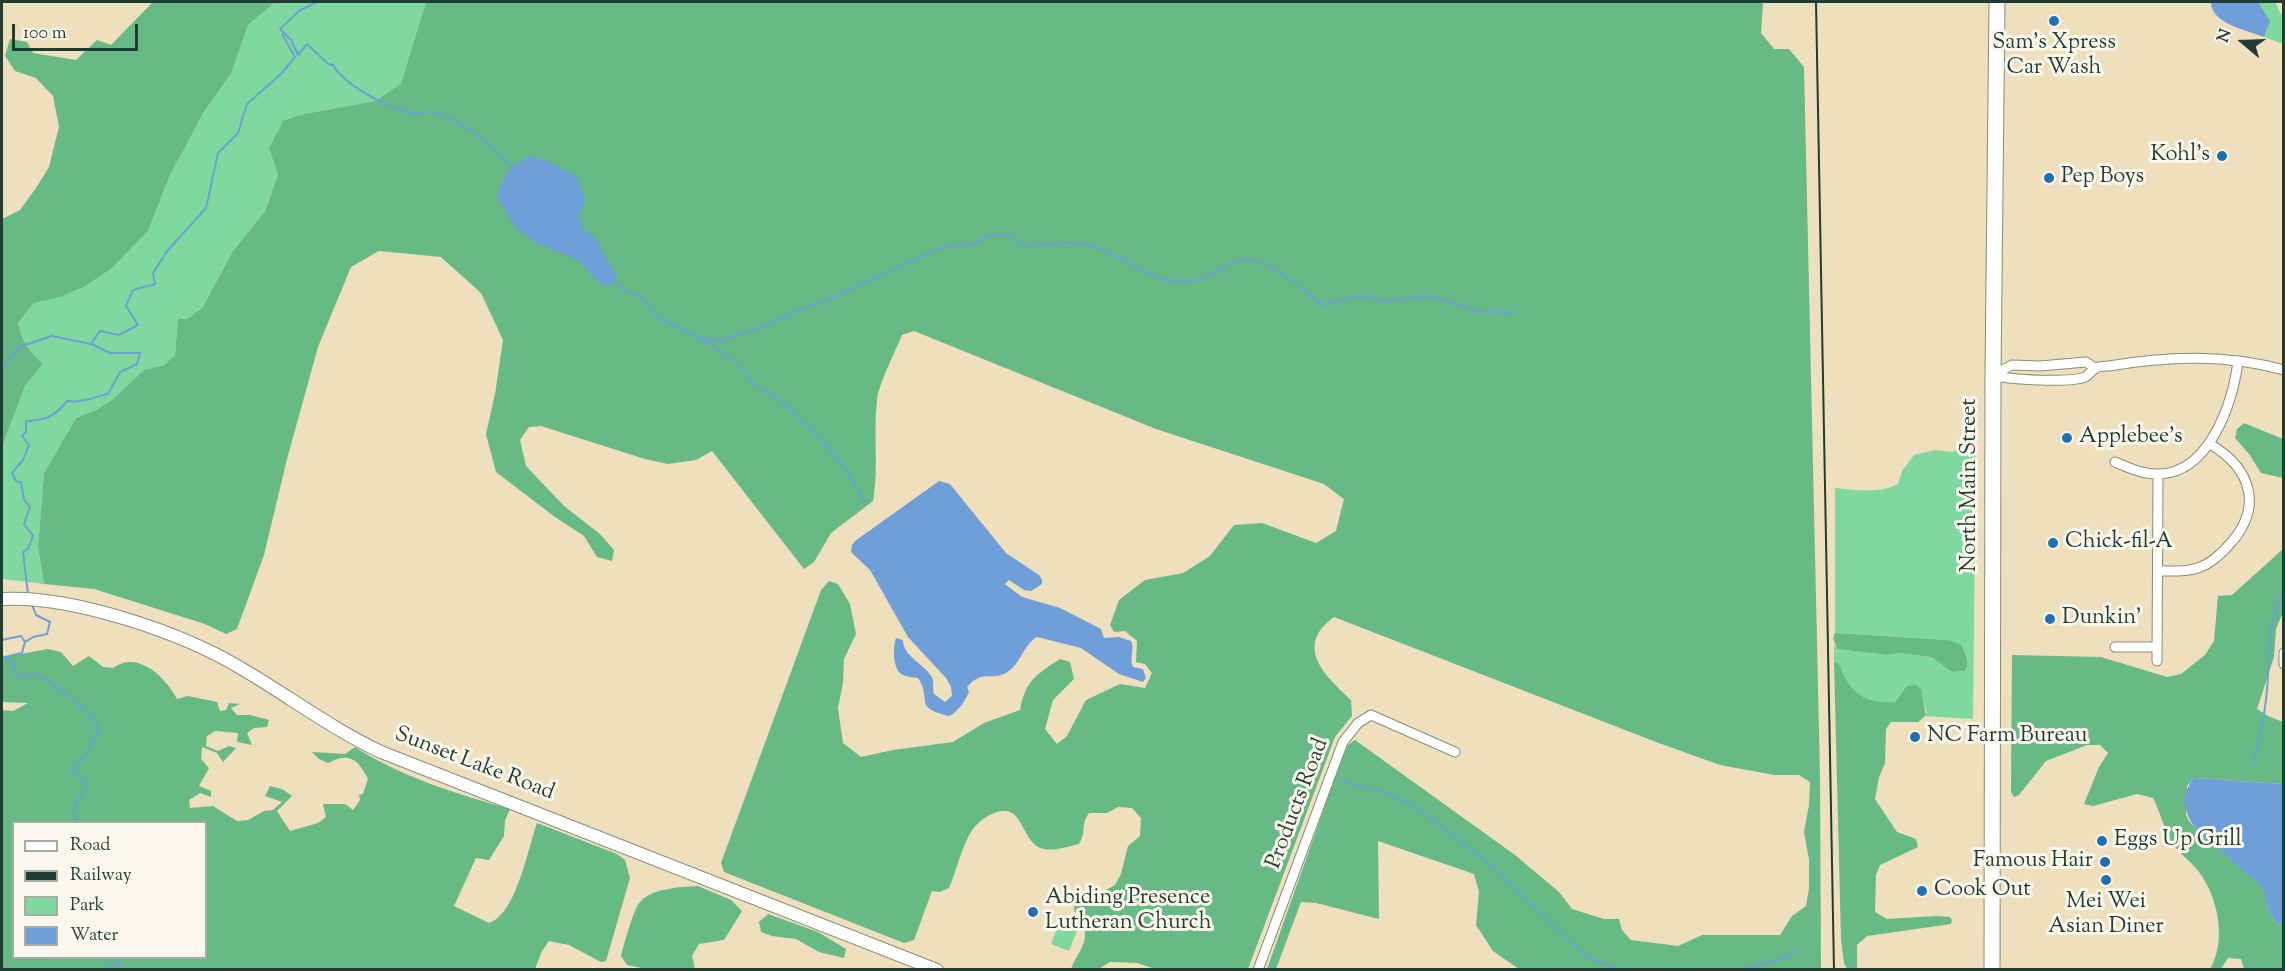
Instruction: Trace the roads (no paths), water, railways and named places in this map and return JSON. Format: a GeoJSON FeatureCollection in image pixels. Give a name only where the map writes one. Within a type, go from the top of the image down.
{"type":"FeatureCollection","features":[{"type":"Feature","properties":{"kind":"highway","name":"North Main Street"},"geometry":{"type":"LineString","coordinates":[[1992,969],[1997,2]]}},
{"type":"Feature","properties":{"kind":"main road","name":"Sunset Lake Road"},"geometry":{"type":"LineString","coordinates":[[2,599],[42,601],[73,606],[148,627],[208,650],[243,669],[338,730],[388,754],[921,967],[937,969]]}},
{"type":"Feature","properties":{"kind":"street"},"geometry":{"type":"LineString","coordinates":[[1994,375],[2008,380],[2060,380],[2086,377],[2095,368],[2146,360],[2179,358],[2238,361],[2283,370]]}},
{"type":"Feature","properties":{"kind":"street"},"geometry":{"type":"LineString","coordinates":[[2115,462],[2143,472],[2172,473],[2184,468],[2202,454],[2210,444],[2232,392],[2238,361]]}},
{"type":"Feature","properties":{"kind":"street"},"geometry":{"type":"LineString","coordinates":[[1994,375],[2012,365],[2040,366],[2086,362],[2095,368]]}},
{"type":"Feature","properties":{"kind":"street"},"geometry":{"type":"LineString","coordinates":[[2158,571],[2184,571],[2196,569],[2208,563],[2218,557],[2236,537],[2246,519],[2249,499],[2242,473],[2230,458],[2210,444]]}},
{"type":"Feature","properties":{"kind":"street"},"geometry":{"type":"LineString","coordinates":[[2157,661],[2158,474]]}},
{"type":"Feature","properties":{"kind":"street"},"geometry":{"type":"LineString","coordinates":[[2115,647],[2157,647]]}},
{"type":"Feature","properties":{"kind":"street"},"geometry":{"type":"LineString","coordinates":[[2283,653],[2283,664]]}},
{"type":"Feature","properties":{"kind":"street","name":"Products Road"},"geometry":{"type":"LineString","coordinates":[[1258,969],[1343,742],[1358,723],[1371,715],[1455,752]]}},
{"type":"Feature","properties":{"kind":"water"},"geometry":{"type":"Polygon","coordinates":[[[2211,2],[2258,2],[2270,21],[2264,37],[2223,21],[2213,10],[2211,2]]]}},
{"type":"Feature","properties":{"kind":"water"},"geometry":{"type":"Polygon","coordinates":[[[530,156],[548,161],[577,177],[585,198],[579,218],[583,229],[594,236],[617,277],[609,287],[599,283],[578,260],[536,243],[514,226],[497,196],[502,182],[513,167],[530,156]]]}},
{"type":"Feature","properties":{"kind":"water"},"geometry":{"type":"Polygon","coordinates":[[[939,481],[950,484],[1006,553],[1039,575],[1042,580],[1042,584],[1031,591],[1024,590],[1009,580],[1005,584],[1022,597],[1060,608],[1101,629],[1104,638],[1119,637],[1131,641],[1132,664],[1133,667],[1143,669],[1146,678],[1143,682],[1119,674],[1081,648],[1037,637],[1032,640],[1015,665],[1006,673],[977,678],[972,682],[967,687],[969,692],[963,703],[953,714],[949,716],[931,710],[925,702],[924,692],[918,678],[903,675],[897,669],[894,655],[896,638],[903,640],[906,650],[931,676],[934,694],[945,702],[952,696],[951,687],[946,678],[908,637],[870,570],[851,552],[855,541],[939,481]]]}},
{"type":"Feature","properties":{"kind":"water"},"geometry":{"type":"Polygon","coordinates":[[[2194,778],[2283,784],[2283,925],[2276,923],[2267,907],[2264,889],[2197,830],[2189,818],[2185,798],[2194,778]]]}},
{"type":"Feature","properties":{"kind":"waterway"},"geometry":{"type":"LineString","coordinates":[[280,29],[299,11],[317,2]]}},
{"type":"Feature","properties":{"kind":"waterway"},"geometry":{"type":"LineString","coordinates":[[280,29],[291,40],[298,55],[307,44],[356,88],[379,101],[411,113],[433,112],[456,122],[482,140],[513,168]]}},
{"type":"Feature","properties":{"kind":"waterway"},"geometry":{"type":"LineString","coordinates":[[91,344],[100,331],[119,335],[138,325],[126,306],[133,290],[155,284],[153,273],[168,250],[206,208],[218,153],[238,133],[247,104],[282,73],[295,57],[282,34]]}},
{"type":"Feature","properties":{"kind":"waterway"},"geometry":{"type":"LineString","coordinates":[[699,339],[720,340],[764,327],[933,251],[952,245],[971,245],[988,236],[1000,234],[1010,236],[1025,246],[1067,243],[1093,246],[1154,276],[1176,282],[1199,280],[1231,263],[1242,260],[1254,261],[1279,272],[1322,305],[1358,296],[1385,301],[1430,296],[1478,311],[1512,313]]}},
{"type":"Feature","properties":{"kind":"waterway"},"geometry":{"type":"LineString","coordinates":[[613,279],[623,290],[644,299],[653,313],[661,319],[725,354],[739,365],[754,384],[781,401],[839,460],[865,503]]}},
{"type":"Feature","properties":{"kind":"waterway"},"geometry":{"type":"LineString","coordinates":[[2,369],[21,346],[52,336],[91,344],[110,353],[140,353],[137,364],[120,372],[108,394],[67,401],[49,417],[26,421],[26,432],[22,436],[29,445],[23,460],[12,473],[16,481],[21,482],[24,500],[30,507],[24,524],[33,536],[28,549],[23,552],[28,594]]}},
{"type":"Feature","properties":{"kind":"waterway"},"geometry":{"type":"LineString","coordinates":[[2253,764],[2265,709],[2272,626],[2284,589]]}},
{"type":"Feature","properties":{"kind":"waterway"},"geometry":{"type":"LineString","coordinates":[[32,605],[36,615],[50,622],[47,634],[33,637],[25,642],[22,653],[5,657],[8,662],[15,664],[14,672],[23,678],[33,673],[70,697],[100,728],[84,757],[72,770],[87,785],[73,810],[77,818],[76,821]]}},
{"type":"Feature","properties":{"kind":"waterway"},"geometry":{"type":"LineString","coordinates":[[2,640],[21,636],[25,642]]}},
{"type":"Feature","properties":{"kind":"waterway"},"geometry":{"type":"LineString","coordinates":[[1342,781],[1385,793],[1412,805],[1496,870],[1582,953],[1622,970]]}},
{"type":"Feature","properties":{"kind":"waterway"},"geometry":{"type":"LineString","coordinates":[[1739,970],[1782,959],[1797,951]]}},
{"type":"Feature","properties":{"kind":"waterway"},"geometry":{"type":"LineString","coordinates":[[106,970],[109,964],[120,965],[117,959]]}},
{"type":"Feature","properties":{"kind":"railway"},"geometry":{"type":"LineString","coordinates":[[1816,2],[1834,970]]}},
{"type":"Feature","properties":{"kind":"place","name":"Sam's Xpress Car Wash"},"geometry":{"type":"Point","coordinates":[2054,21]}},
{"type":"Feature","properties":{"kind":"place","name":"Kohl's"},"geometry":{"type":"Point","coordinates":[2222,156]}},
{"type":"Feature","properties":{"kind":"place","name":"Pep Boys"},"geometry":{"type":"Point","coordinates":[2049,178]}},
{"type":"Feature","properties":{"kind":"place","name":"Applebee's"},"geometry":{"type":"Point","coordinates":[2067,438]}},
{"type":"Feature","properties":{"kind":"place","name":"Chick-fil-A"},"geometry":{"type":"Point","coordinates":[2053,543]}},
{"type":"Feature","properties":{"kind":"place","name":"Dunkin'"},"geometry":{"type":"Point","coordinates":[2050,619]}},
{"type":"Feature","properties":{"kind":"place","name":"NC Farm Bureau"},"geometry":{"type":"Point","coordinates":[1915,737]}},
{"type":"Feature","properties":{"kind":"place","name":"Eggs Up Grill"},"geometry":{"type":"Point","coordinates":[2102,841]}},
{"type":"Feature","properties":{"kind":"place","name":"Famous Hair"},"geometry":{"type":"Point","coordinates":[2105,862]}},
{"type":"Feature","properties":{"kind":"place","name":"Mei Wei Asian Diner"},"geometry":{"type":"Point","coordinates":[2106,880]}},
{"type":"Feature","properties":{"kind":"place","name":"Cook Out"},"geometry":{"type":"Point","coordinates":[1922,891]}},
{"type":"Feature","properties":{"kind":"place","name":"Abiding Presence Lutheran Church"},"geometry":{"type":"Point","coordinates":[1033,912]}}]}
